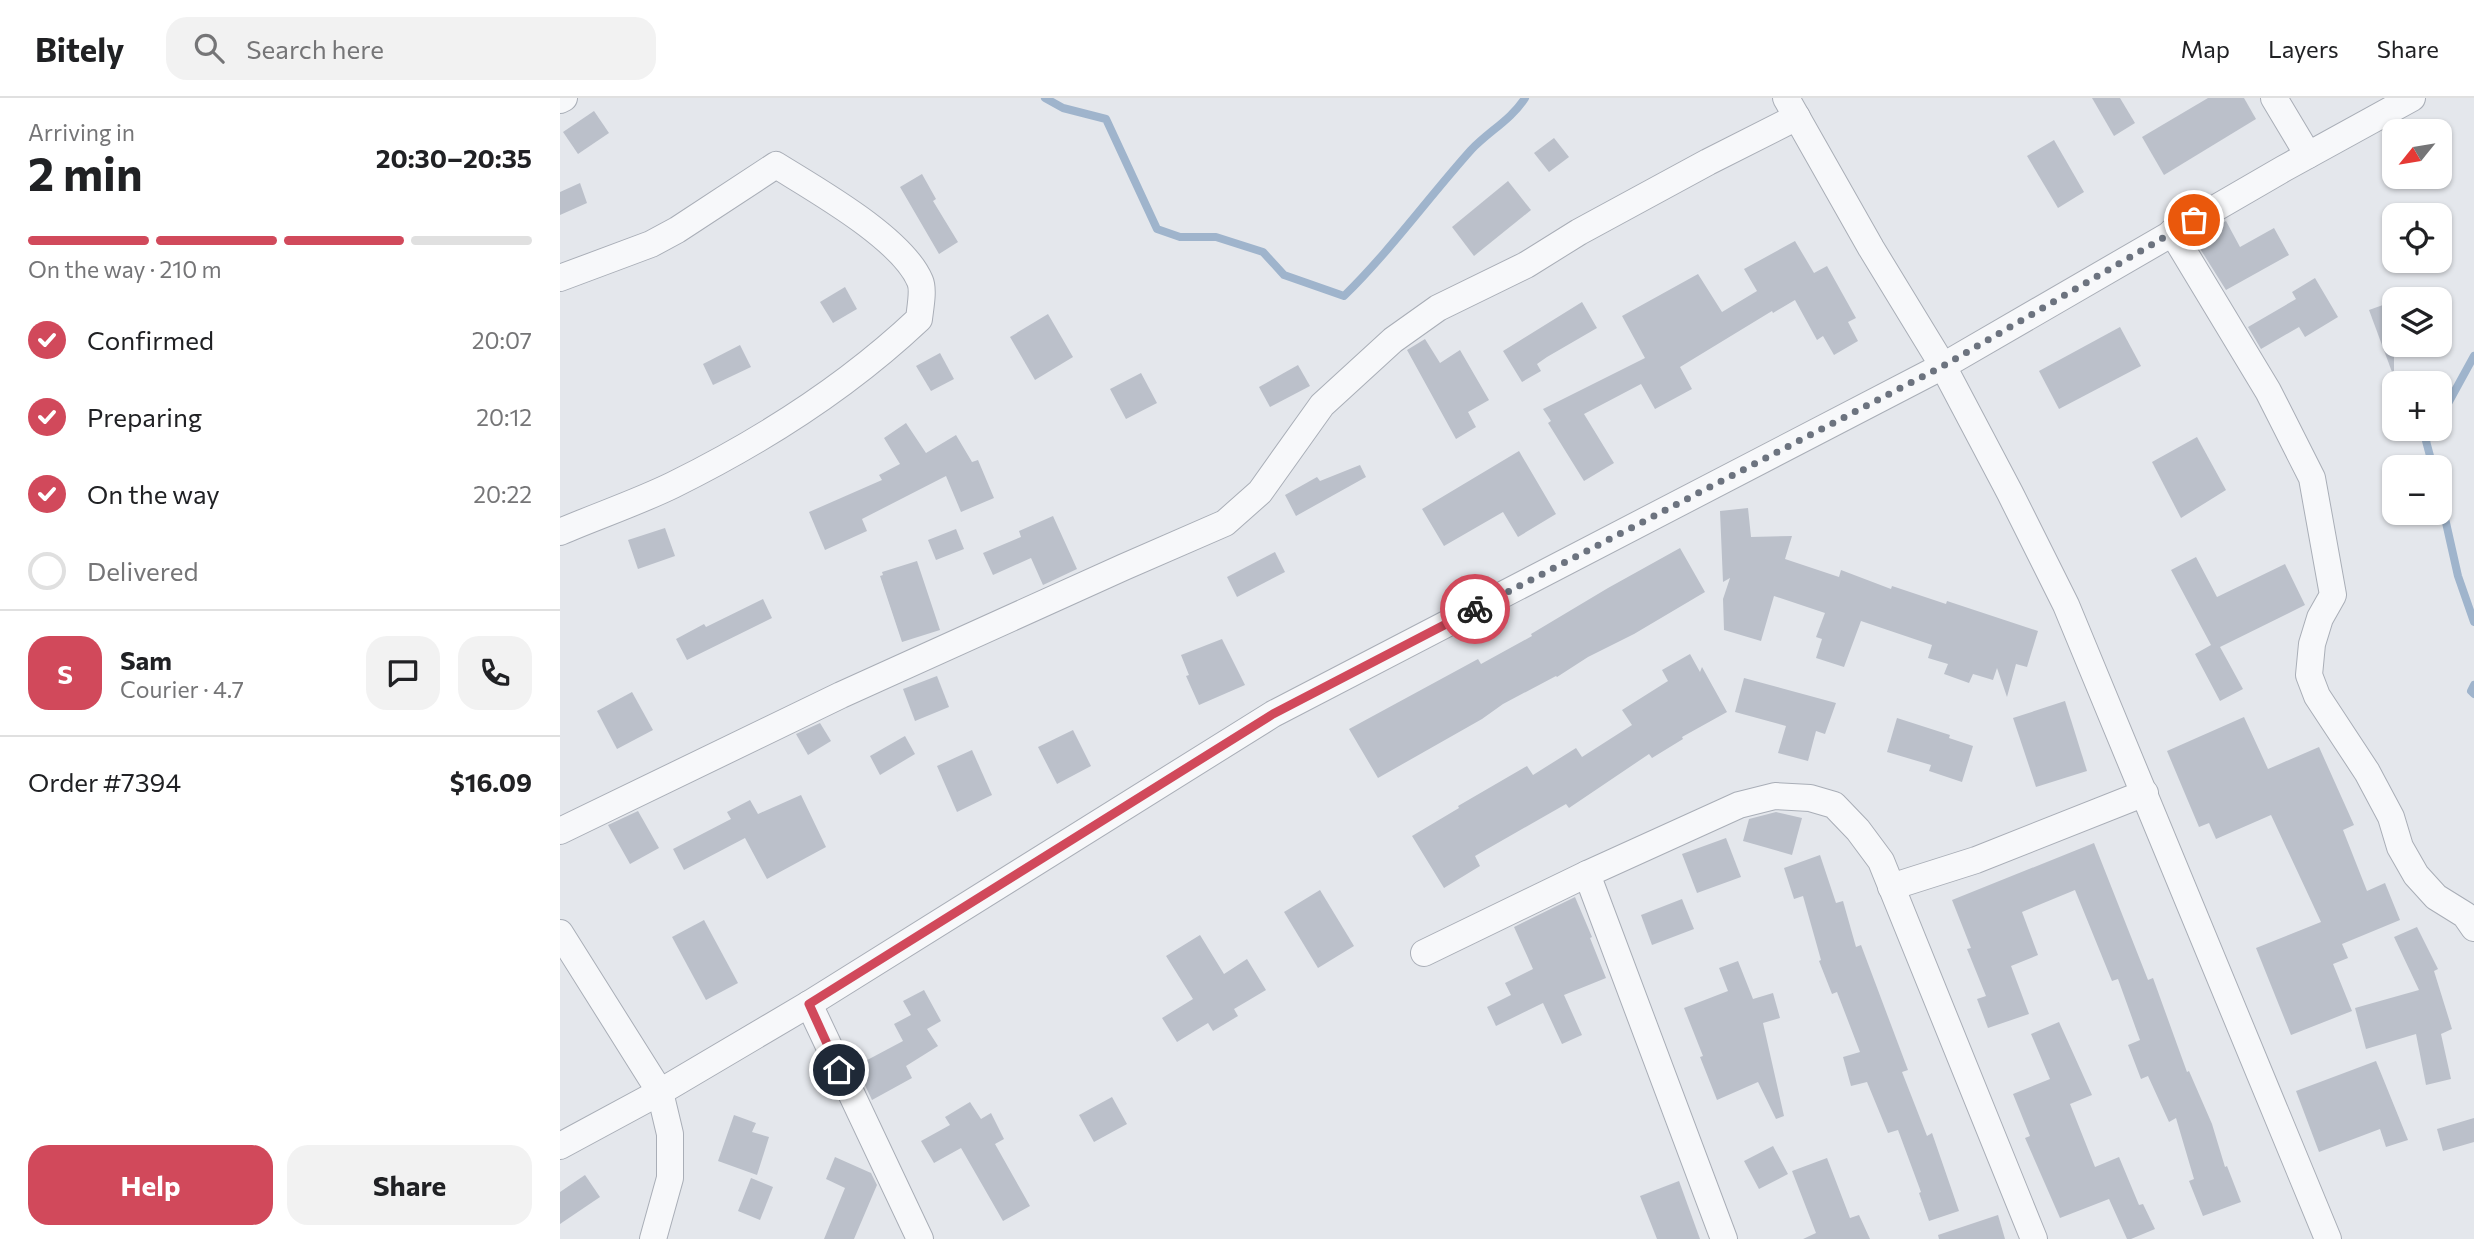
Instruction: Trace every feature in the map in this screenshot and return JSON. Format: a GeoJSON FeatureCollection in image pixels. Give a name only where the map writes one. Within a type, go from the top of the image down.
{"type":"FeatureCollection","features":[{"type":"Feature","properties":{"kind":"street"},"geometry":{"type":"LineString","coordinates":[[2274,98],[2308,155]]}},
{"type":"Feature","properties":{"kind":"street"},"geometry":{"type":"LineString","coordinates":[[560,1146],[660,1092],[809,1004],[1273,714],[1943,366],[2172,232],[2412,98]]}},
{"type":"Feature","properties":{"kind":"street"},"geometry":{"type":"LineString","coordinates":[[560,831],[841,695],[1225,523],[1260,492],[1322,405],[1393,340],[1438,308],[1526,265],[1707,162],[1792,107],[1871,248],[1943,366],[2066,605],[2146,793],[2328,1239]]}},
{"type":"Feature","properties":{"kind":"street"},"geometry":{"type":"LineString","coordinates":[[560,278],[651,244],[776,165],[829,198],[901,253],[922,283],[919,319],[892,345],[826,394],[757,438],[672,485],[560,532]]}},
{"type":"Feature","properties":{"kind":"street"},"geometry":{"type":"LineString","coordinates":[[2172,232],[2268,391],[2312,478],[2333,595],[2320,618],[2312,644],[2309,675],[2316,696],[2367,772],[2391,817],[2400,847],[2416,874],[2436,898],[2465,915],[2474,928]]}},
{"type":"Feature","properties":{"kind":"street"},"geometry":{"type":"LineString","coordinates":[[1891,887],[1976,860],[2146,793]]}},
{"type":"Feature","properties":{"kind":"street"},"geometry":{"type":"LineString","coordinates":[[1424,953],[1587,874],[1740,805],[1775,796],[1810,799],[1835,805],[1881,861],[2034,1239]]}},
{"type":"Feature","properties":{"kind":"street"},"geometry":{"type":"LineString","coordinates":[[1587,874],[1724,1239]]}},
{"type":"Feature","properties":{"kind":"street"},"geometry":{"type":"LineString","coordinates":[[560,933],[660,1092],[670,1134],[670,1178],[653,1239]]}},
{"type":"Feature","properties":{"kind":"street"},"geometry":{"type":"LineString","coordinates":[[809,1004],[916,1236]]}},
{"type":"Feature","properties":{"kind":"building"},"geometry":{"type":"Polygon","coordinates":[[[2092,98],[2120,98],[2135,123],[2114,136],[2092,98]]]}},
{"type":"Feature","properties":{"kind":"building"},"geometry":{"type":"Polygon","coordinates":[[[2208,98],[2244,98],[2256,119],[2164,175],[2142,137],[2208,98]]]}},
{"type":"Feature","properties":{"kind":"building"},"geometry":{"type":"Polygon","coordinates":[[[594,111],[609,133],[578,154],[563,132],[594,111]]]}},
{"type":"Feature","properties":{"kind":"building"},"geometry":{"type":"Polygon","coordinates":[[[1554,138],[1569,157],[1549,172],[1534,153],[1554,138]]]}},
{"type":"Feature","properties":{"kind":"building"},"geometry":{"type":"Polygon","coordinates":[[[2054,140],[2084,192],[2058,208],[2027,156],[2054,140]]]}},
{"type":"Feature","properties":{"kind":"building"},"geometry":{"type":"Polygon","coordinates":[[[922,174],[936,199],[933,201],[958,242],[939,254],[900,187],[922,174]]]}},
{"type":"Feature","properties":{"kind":"building"},"geometry":{"type":"Polygon","coordinates":[[[1508,181],[1531,210],[1474,256],[1452,227],[1508,181]]]}},
{"type":"Feature","properties":{"kind":"building"},"geometry":{"type":"Polygon","coordinates":[[[580,183],[587,203],[560,215],[560,192],[580,183]]]}},
{"type":"Feature","properties":{"kind":"building"},"geometry":{"type":"Polygon","coordinates":[[[2226,221],[2240,247],[2274,228],[2289,255],[2226,290],[2194,239],[2226,221]]]}},
{"type":"Feature","properties":{"kind":"building"},"geometry":{"type":"Polygon","coordinates":[[[1795,241],[1814,273],[1827,266],[1856,318],[1848,322],[1858,341],[1834,355],[1823,336],[1817,340],[1795,300],[1773,313],[1772,311],[1680,367],[1692,389],[1655,409],[1641,384],[1584,414],[1614,463],[1584,481],[1548,423],[1551,421],[1543,409],[1645,358],[1622,316],[1698,274],[1722,312],[1757,291],[1744,269],[1795,241]]]}},
{"type":"Feature","properties":{"kind":"building"},"geometry":{"type":"Polygon","coordinates":[[[2315,278],[2338,317],[2305,337],[2299,327],[2261,349],[2248,327],[2296,299],[2292,292],[2315,278]]]}},
{"type":"Feature","properties":{"kind":"building"},"geometry":{"type":"Polygon","coordinates":[[[845,287],[857,309],[833,323],[820,302],[845,287]]]}},
{"type":"Feature","properties":{"kind":"building"},"geometry":{"type":"Polygon","coordinates":[[[1582,302],[1597,328],[1537,364],[1541,371],[1522,382],[1503,351],[1582,302]]]}},
{"type":"Feature","properties":{"kind":"building"},"geometry":{"type":"Polygon","coordinates":[[[2382,305],[2382,345],[2369,310],[2382,305]]]}},
{"type":"Feature","properties":{"kind":"building"},"geometry":{"type":"Polygon","coordinates":[[[1048,314],[1073,357],[1035,380],[1010,337],[1048,314]]]}},
{"type":"Feature","properties":{"kind":"building"},"geometry":{"type":"Polygon","coordinates":[[[2120,327],[2141,366],[2059,409],[2039,371],[2120,327]]]}},
{"type":"Feature","properties":{"kind":"building"},"geometry":{"type":"Polygon","coordinates":[[[1425,339],[1440,363],[1460,350],[1489,400],[1468,412],[1476,427],[1456,439],[1407,350],[1425,339]]]}},
{"type":"Feature","properties":{"kind":"building"},"geometry":{"type":"Polygon","coordinates":[[[740,345],[751,367],[713,385],[703,364],[740,345]]]}},
{"type":"Feature","properties":{"kind":"building"},"geometry":{"type":"Polygon","coordinates":[[[940,353],[954,379],[931,391],[916,366],[940,353]]]}},
{"type":"Feature","properties":{"kind":"building"},"geometry":{"type":"Polygon","coordinates":[[[2386,357],[2394,357],[2394,371],[2386,357]]]}},
{"type":"Feature","properties":{"kind":"building"},"geometry":{"type":"Polygon","coordinates":[[[1298,365],[1310,386],[1270,407],[1259,387],[1298,365]]]}},
{"type":"Feature","properties":{"kind":"building"},"geometry":{"type":"Polygon","coordinates":[[[1141,373],[1157,403],[1126,419],[1110,389],[1141,373]]]}},
{"type":"Feature","properties":{"kind":"building"},"geometry":{"type":"Polygon","coordinates":[[[906,423],[926,453],[956,435],[972,462],[978,460],[994,498],[961,512],[946,476],[862,519],[867,531],[825,550],[809,512],[882,480],[879,475],[900,464],[884,438],[906,423]]]}},
{"type":"Feature","properties":{"kind":"building"},"geometry":{"type":"Polygon","coordinates":[[[2197,437],[2226,490],[2181,518],[2152,462],[2197,437]]]}},
{"type":"Feature","properties":{"kind":"building"},"geometry":{"type":"Polygon","coordinates":[[[1519,451],[1556,514],[1518,537],[1503,512],[1444,546],[1422,509],[1519,451]]]}},
{"type":"Feature","properties":{"kind":"building"},"geometry":{"type":"Polygon","coordinates":[[[1360,465],[1366,477],[1296,516],[1285,495],[1317,477],[1320,481],[1360,465]]]}},
{"type":"Feature","properties":{"kind":"building"},"geometry":{"type":"Polygon","coordinates":[[[1748,508],[1751,537],[1792,536],[1785,559],[1839,577],[1841,570],[1891,589],[1892,586],[1946,604],[1947,601],[2038,631],[2027,667],[2016,664],[2007,697],[1997,668],[1993,680],[1973,674],[1969,683],[1944,674],[1948,664],[1928,658],[1932,645],[1861,621],[1844,667],[1816,658],[1822,639],[1816,637],[1825,613],[1774,596],[1761,641],[1724,630],[1723,599],[1730,578],[1723,582],[1720,511],[1748,508]]]}},
{"type":"Feature","properties":{"kind":"building"},"geometry":{"type":"Polygon","coordinates":[[[1053,516],[1077,569],[1043,585],[1031,558],[993,575],[983,553],[1021,537],[1019,531],[1053,516]]]}},
{"type":"Feature","properties":{"kind":"building"},"geometry":{"type":"Polygon","coordinates":[[[665,528],[675,556],[638,569],[628,540],[665,528]]]}},
{"type":"Feature","properties":{"kind":"building"},"geometry":{"type":"Polygon","coordinates":[[[956,529],[964,549],[936,560],[928,540],[956,529]]]}},
{"type":"Feature","properties":{"kind":"building"},"geometry":{"type":"Polygon","coordinates":[[[1680,548],[1705,592],[1557,677],[1503,704],[1482,719],[1378,778],[1349,729],[1478,659],[1481,664],[1680,548]]]}},
{"type":"Feature","properties":{"kind":"building"},"geometry":{"type":"Polygon","coordinates":[[[1275,552],[1285,572],[1237,597],[1227,577],[1275,552]]]}},
{"type":"Feature","properties":{"kind":"building"},"geometry":{"type":"Polygon","coordinates":[[[2196,557],[2217,597],[2285,564],[2305,605],[2220,647],[2243,689],[2220,701],[2195,654],[2211,645],[2171,570],[2196,557]]]}},
{"type":"Feature","properties":{"kind":"building"},"geometry":{"type":"Polygon","coordinates":[[[917,561],[940,630],[902,642],[880,576],[883,575],[882,572],[917,561]]]}},
{"type":"Feature","properties":{"kind":"building"},"geometry":{"type":"Polygon","coordinates":[[[763,599],[772,618],[687,660],[676,639],[763,599]]]}},
{"type":"Feature","properties":{"kind":"building"},"geometry":{"type":"Polygon","coordinates":[[[1222,639],[1245,685],[1199,705],[1186,676],[1189,675],[1181,655],[1222,639]]]}},
{"type":"Feature","properties":{"kind":"building"},"geometry":{"type":"Polygon","coordinates":[[[1690,654],[1700,672],[1702,667],[1727,712],[1682,737],[1683,739],[1652,758],[1649,754],[1569,808],[1566,804],[1475,856],[1480,866],[1444,888],[1412,836],[1527,766],[1533,775],[1576,748],[1582,757],[1632,725],[1622,710],[1668,681],[1662,670],[1690,654]]]}},
{"type":"Feature","properties":{"kind":"building"},"geometry":{"type":"Polygon","coordinates":[[[937,676],[949,707],[915,721],[903,689],[937,676]]]}},
{"type":"Feature","properties":{"kind":"building"},"geometry":{"type":"Polygon","coordinates":[[[1744,678],[1836,703],[1825,734],[1816,731],[1808,761],[1778,753],[1786,726],[1735,712],[1744,678]]]}},
{"type":"Feature","properties":{"kind":"building"},"geometry":{"type":"Polygon","coordinates":[[[632,692],[653,730],[617,749],[597,711],[632,692]]]}},
{"type":"Feature","properties":{"kind":"building"},"geometry":{"type":"Polygon","coordinates":[[[2065,701],[2087,771],[2036,787],[2013,718],[2065,701]]]}},
{"type":"Feature","properties":{"kind":"building"},"geometry":{"type":"Polygon","coordinates":[[[2244,717],[2268,769],[2319,747],[2354,825],[2343,830],[2367,891],[2385,883],[2400,920],[2342,944],[2348,958],[2333,964],[2352,1011],[2291,1035],[2256,948],[2321,922],[2271,815],[2216,839],[2209,823],[2199,827],[2167,751],[2244,717]]]}},
{"type":"Feature","properties":{"kind":"building"},"geometry":{"type":"Polygon","coordinates":[[[1897,718],[1950,735],[1949,738],[1973,746],[1962,782],[1929,771],[1931,765],[1887,752],[1897,718]]]}},
{"type":"Feature","properties":{"kind":"building"},"geometry":{"type":"Polygon","coordinates":[[[820,723],[831,741],[808,755],[796,734],[820,723]]]}},
{"type":"Feature","properties":{"kind":"building"},"geometry":{"type":"Polygon","coordinates":[[[1073,730],[1091,766],[1057,784],[1038,747],[1073,730]]]}},
{"type":"Feature","properties":{"kind":"building"},"geometry":{"type":"Polygon","coordinates":[[[905,736],[915,754],[880,775],[870,756],[905,736]]]}},
{"type":"Feature","properties":{"kind":"building"},"geometry":{"type":"Polygon","coordinates":[[[972,750],[992,795],[957,812],[937,766],[972,750]]]}},
{"type":"Feature","properties":{"kind":"building"},"geometry":{"type":"Polygon","coordinates":[[[801,795],[826,847],[767,879],[745,838],[684,870],[673,849],[731,819],[727,812],[750,800],[758,814],[801,795]]]}},
{"type":"Feature","properties":{"kind":"building"},"geometry":{"type":"Polygon","coordinates":[[[638,811],[659,848],[630,864],[608,825],[638,811]]]}},
{"type":"Feature","properties":{"kind":"building"},"geometry":{"type":"Polygon","coordinates":[[[1776,812],[1802,818],[1792,855],[1743,841],[1749,819],[1776,812]]]}},
{"type":"Feature","properties":{"kind":"building"},"geometry":{"type":"Polygon","coordinates":[[[1726,838],[1741,877],[1697,893],[1682,854],[1726,838]]]}},
{"type":"Feature","properties":{"kind":"building"},"geometry":{"type":"Polygon","coordinates":[[[2094,843],[2148,980],[2153,978],[2187,1072],[2189,1071],[2212,1124],[2225,1167],[2227,1166],[2241,1202],[2203,1216],[2189,1181],[2194,1179],[2176,1118],[2169,1122],[2148,1076],[2141,1079],[2128,1045],[2140,1040],[2118,979],[2112,981],[2075,890],[2022,912],[2038,955],[2011,966],[2029,1014],[1988,1028],[1977,999],[1986,996],[1967,949],[1971,948],[1952,900],[2094,843]]]}},
{"type":"Feature","properties":{"kind":"building"},"geometry":{"type":"Polygon","coordinates":[[[1820,855],[1836,903],[1843,901],[1856,947],[1861,945],[1908,1070],[1902,1072],[1927,1136],[1932,1133],[1959,1211],[1929,1221],[1898,1130],[1888,1133],[1867,1082],[1851,1086],[1843,1057],[1860,1052],[1837,992],[1832,994],[1819,961],[1821,960],[1803,896],[1794,899],[1784,868],[1820,855]]]}},
{"type":"Feature","properties":{"kind":"building"},"geometry":{"type":"Polygon","coordinates":[[[1320,890],[1354,946],[1318,968],[1284,912],[1320,890]]]}},
{"type":"Feature","properties":{"kind":"building"},"geometry":{"type":"Polygon","coordinates":[[[1575,897],[1606,978],[1564,995],[1582,1035],[1562,1044],[1543,1003],[1496,1026],[1487,1007],[1511,995],[1505,983],[1533,969],[1514,927],[1575,897]]]}},
{"type":"Feature","properties":{"kind":"building"},"geometry":{"type":"Polygon","coordinates":[[[1682,899],[1694,929],[1652,945],[1641,915],[1682,899]]]}},
{"type":"Feature","properties":{"kind":"building"},"geometry":{"type":"Polygon","coordinates":[[[704,920],[738,983],[706,1000],[672,937],[704,920]]]}},
{"type":"Feature","properties":{"kind":"building"},"geometry":{"type":"Polygon","coordinates":[[[2417,927],[2438,969],[2434,971],[2452,1029],[2441,1034],[2451,1079],[2426,1085],[2416,1034],[2366,1049],[2355,1008],[2419,990],[2394,937],[2417,927]]]}},
{"type":"Feature","properties":{"kind":"building"},"geometry":{"type":"Polygon","coordinates":[[[1200,935],[1224,974],[1247,959],[1266,990],[1234,1009],[1238,1016],[1213,1031],[1208,1023],[1177,1042],[1162,1018],[1193,999],[1166,956],[1200,935]]]}},
{"type":"Feature","properties":{"kind":"building"},"geometry":{"type":"Polygon","coordinates":[[[1738,961],[1753,999],[1773,993],[1780,1018],[1763,1023],[1784,1116],[1776,1119],[1758,1082],[1717,1100],[1684,1008],[1728,991],[1719,968],[1738,961]]]}},
{"type":"Feature","properties":{"kind":"building"},"geometry":{"type":"Polygon","coordinates":[[[924,990],[941,1021],[927,1029],[938,1046],[906,1066],[912,1078],[872,1100],[856,1066],[903,1041],[894,1024],[911,1015],[903,1001],[924,990]]]}},
{"type":"Feature","properties":{"kind":"building"},"geometry":{"type":"Polygon","coordinates":[[[2059,1022],[2092,1095],[2070,1104],[2095,1167],[2119,1157],[2139,1205],[2143,1204],[2155,1229],[2131,1239],[2127,1239],[2109,1199],[2060,1218],[2025,1138],[2030,1136],[2013,1094],[2050,1079],[2031,1034],[2059,1022]]]}},
{"type":"Feature","properties":{"kind":"building"},"geometry":{"type":"Polygon","coordinates":[[[2376,1061],[2408,1140],[2386,1147],[2380,1129],[2319,1152],[2296,1091],[2376,1061]]]}},
{"type":"Feature","properties":{"kind":"building"},"geometry":{"type":"Polygon","coordinates":[[[1112,1097],[1127,1124],[1094,1142],[1079,1115],[1112,1097]]]}},
{"type":"Feature","properties":{"kind":"building"},"geometry":{"type":"Polygon","coordinates":[[[970,1102],[981,1119],[991,1113],[1004,1139],[995,1144],[1030,1206],[1003,1221],[961,1148],[934,1163],[921,1141],[950,1125],[945,1117],[970,1102]]]}},
{"type":"Feature","properties":{"kind":"building"},"geometry":{"type":"Polygon","coordinates":[[[734,1115],[756,1123],[752,1132],[769,1137],[757,1175],[718,1161],[734,1115]]]}},
{"type":"Feature","properties":{"kind":"building"},"geometry":{"type":"Polygon","coordinates":[[[2474,1118],[2474,1142],[2443,1151],[2437,1129],[2474,1118]]]}},
{"type":"Feature","properties":{"kind":"building"},"geometry":{"type":"Polygon","coordinates":[[[1773,1146],[1788,1174],[1759,1189],[1744,1161],[1773,1146]]]}},
{"type":"Feature","properties":{"kind":"building"},"geometry":{"type":"Polygon","coordinates":[[[835,1157],[871,1173],[877,1185],[854,1239],[824,1239],[845,1188],[826,1179],[835,1157]]]}},
{"type":"Feature","properties":{"kind":"building"},"geometry":{"type":"Polygon","coordinates":[[[1827,1158],[1850,1218],[1859,1215],[1870,1239],[1803,1239],[1816,1233],[1792,1171],[1827,1158]]]}},
{"type":"Feature","properties":{"kind":"building"},"geometry":{"type":"Polygon","coordinates":[[[585,1175],[600,1197],[560,1224],[560,1192],[585,1175]]]}},
{"type":"Feature","properties":{"kind":"building"},"geometry":{"type":"Polygon","coordinates":[[[751,1178],[773,1187],[760,1220],[738,1211],[751,1178]]]}},
{"type":"Feature","properties":{"kind":"building"},"geometry":{"type":"Polygon","coordinates":[[[1679,1181],[1700,1239],[1657,1239],[1640,1196],[1679,1181]]]}},
{"type":"Feature","properties":{"kind":"building"},"geometry":{"type":"Polygon","coordinates":[[[1998,1215],[2005,1239],[1939,1239],[1938,1235],[1998,1215]]]}},
{"type":"Feature","properties":{"kind":"waterway"},"geometry":{"type":"LineString","coordinates":[[1045,98],[1063,108],[1106,119],[1157,229],[1180,237],[1216,237],[1263,252],[1284,275],[1344,296],[1471,150],[1513,113],[1525,98]]}},
{"type":"Feature","properties":{"kind":"waterway"},"geometry":{"type":"LineString","coordinates":[[2452,396],[2474,356]]}},
{"type":"Feature","properties":{"kind":"waterway"},"geometry":{"type":"LineString","coordinates":[[2426,441],[2430,455]]}},
{"type":"Feature","properties":{"kind":"waterway"},"geometry":{"type":"LineString","coordinates":[[2447,525],[2458,576],[2474,622]]}},
{"type":"Feature","properties":{"kind":"waterway"},"geometry":{"type":"LineString","coordinates":[[2474,685],[2471,691],[2474,694]]}},
{"type":"Feature","properties":{"kind":"way so far"},"geometry":{"type":"LineString","coordinates":[[1475,609],[1943,366],[2194,220]]}},
{"type":"Feature","properties":{"kind":"route"},"geometry":{"type":"LineString","coordinates":[[839,1070],[809,1004],[1273,714],[1475,609]]}}]}
